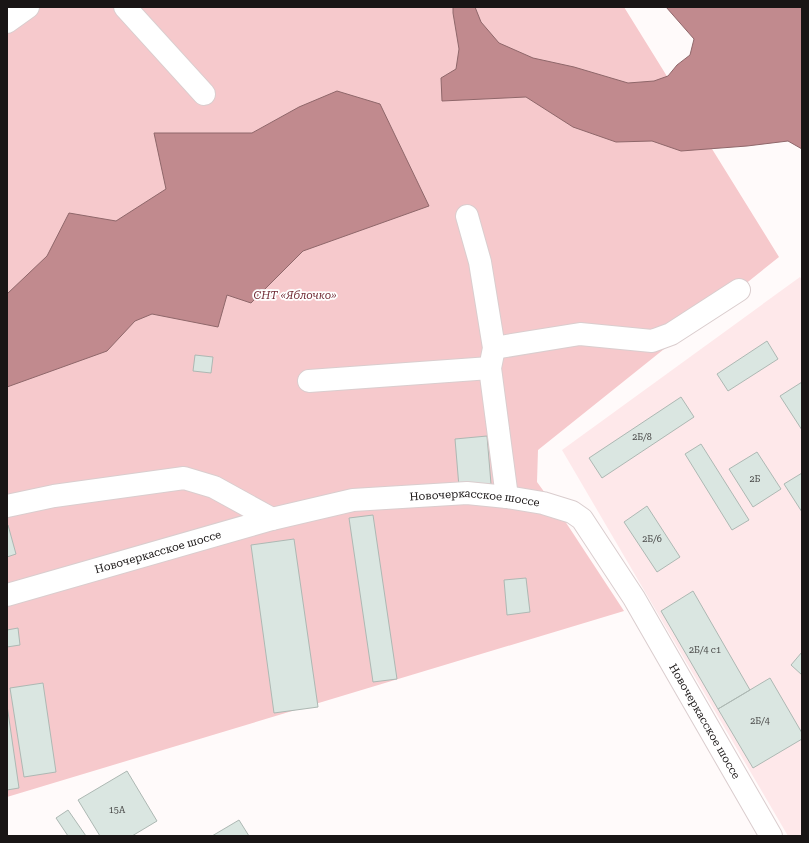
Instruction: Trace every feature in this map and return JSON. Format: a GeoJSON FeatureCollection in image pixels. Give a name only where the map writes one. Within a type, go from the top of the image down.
{"type":"FeatureCollection","features":[{"type":"Feature","properties":{"kind":"street"},"geometry":{"type":"LineString","coordinates":[[7,22],[28,7]]}},
{"type":"Feature","properties":{"kind":"street"},"geometry":{"type":"LineString","coordinates":[[125,7],[204,94]]}},
{"type":"Feature","properties":{"kind":"street"},"geometry":{"type":"LineString","coordinates":[[467,216],[480,262],[507,497]]}},
{"type":"Feature","properties":{"kind":"street"},"geometry":{"type":"LineString","coordinates":[[309,381],[492,358],[580,334],[652,341],[671,334],[739,290]]}},
{"type":"Feature","properties":{"kind":"street"},"geometry":{"type":"LineString","coordinates":[[7,506],[54,496],[184,478],[214,487],[272,519]]}},
{"type":"Feature","properties":{"kind":"street","name":"Новочеркасское шоссе"},"geometry":{"type":"LineString","coordinates":[[7,595],[272,519],[353,500],[467,493],[507,497],[543,503],[561,508],[572,512],[582,519],[634,598],[771,836]]}},
{"type":"Feature","properties":{"kind":"shaded area"},"geometry":{"type":"Polygon","coordinates":[[[453,7],[475,7],[481,22],[499,43],[533,58],[574,67],[628,83],[654,81],[668,76],[677,65],[690,55],[694,39],[666,7],[802,7],[802,149],[788,141],[681,151],[652,141],[616,142],[573,127],[526,97],[442,101],[441,78],[456,69],[459,49],[453,7]]]}},
{"type":"Feature","properties":{"kind":"shaded area"},"geometry":{"type":"Polygon","coordinates":[[[337,91],[380,104],[429,206],[303,251],[251,303],[227,295],[218,327],[152,314],[135,321],[107,351],[7,387],[7,294],[47,256],[69,213],[116,221],[166,189],[154,133],[252,133],[299,107],[337,91]]]}},
{"type":"Feature","properties":{"kind":"shaded area"},"geometry":{"type":"Polygon","coordinates":[[[800,277],[802,280],[802,836],[788,836],[562,450],[800,277]]]}},
{"type":"Feature","properties":{"kind":"green space","name":"СНТ «Яблочко»"},"geometry":{"type":"Polygon","coordinates":[[[7,7],[624,7],[779,257],[538,450],[537,482],[561,515],[624,611],[7,797],[7,7]]]}},
{"type":"Feature","properties":{"kind":"building"},"geometry":{"type":"Polygon","coordinates":[[[767,341],[778,359],[728,391],[717,374],[767,341]]]}},
{"type":"Feature","properties":{"kind":"building"},"geometry":{"type":"Polygon","coordinates":[[[195,355],[213,357],[211,373],[193,371],[195,355]]]}},
{"type":"Feature","properties":{"kind":"building"},"geometry":{"type":"Polygon","coordinates":[[[802,382],[802,430],[780,396],[802,382]]]}},
{"type":"Feature","properties":{"kind":"building"},"geometry":{"type":"Polygon","coordinates":[[[681,397],[694,417],[602,478],[589,458],[681,397]]]}},
{"type":"Feature","properties":{"kind":"building"},"geometry":{"type":"Polygon","coordinates":[[[487,436],[491,484],[459,487],[455,439],[487,436]]]}},
{"type":"Feature","properties":{"kind":"building"},"geometry":{"type":"Polygon","coordinates":[[[701,444],[749,520],[732,530],[685,454],[701,444]]]}},
{"type":"Feature","properties":{"kind":"building"},"geometry":{"type":"Polygon","coordinates":[[[757,452],[781,489],[753,507],[729,469],[757,452]]]}},
{"type":"Feature","properties":{"kind":"building"},"geometry":{"type":"Polygon","coordinates":[[[802,473],[802,512],[784,484],[802,473]]]}},
{"type":"Feature","properties":{"kind":"building"},"geometry":{"type":"Polygon","coordinates":[[[647,506],[680,557],[657,572],[624,522],[647,506]]]}},
{"type":"Feature","properties":{"kind":"building"},"geometry":{"type":"Polygon","coordinates":[[[373,515],[397,679],[373,682],[349,518],[373,515]]]}},
{"type":"Feature","properties":{"kind":"building"},"geometry":{"type":"Polygon","coordinates":[[[8,525],[16,554],[7,557],[7,526],[8,525]]]}},
{"type":"Feature","properties":{"kind":"building"},"geometry":{"type":"Polygon","coordinates":[[[294,539],[318,707],[274,713],[251,545],[294,539]]]}},
{"type":"Feature","properties":{"kind":"building"},"geometry":{"type":"Polygon","coordinates":[[[526,578],[530,612],[507,615],[504,580],[526,578]]]}},
{"type":"Feature","properties":{"kind":"building"},"geometry":{"type":"Polygon","coordinates":[[[693,591],[750,690],[718,709],[661,611],[693,591]]]}},
{"type":"Feature","properties":{"kind":"building"},"geometry":{"type":"Polygon","coordinates":[[[18,628],[20,645],[7,647],[7,630],[18,628]]]}},
{"type":"Feature","properties":{"kind":"building"},"geometry":{"type":"Polygon","coordinates":[[[802,652],[802,675],[791,665],[802,652]]]}},
{"type":"Feature","properties":{"kind":"building"},"geometry":{"type":"Polygon","coordinates":[[[770,678],[802,733],[802,739],[753,768],[718,709],[770,678]]]}},
{"type":"Feature","properties":{"kind":"building"},"geometry":{"type":"Polygon","coordinates":[[[43,683],[56,772],[24,777],[10,688],[43,683]]]}},
{"type":"Feature","properties":{"kind":"building"},"geometry":{"type":"Polygon","coordinates":[[[7,705],[19,788],[7,790],[7,705]]]}},
{"type":"Feature","properties":{"kind":"building"},"geometry":{"type":"Polygon","coordinates":[[[127,771],[157,821],[132,836],[100,836],[78,800],[127,771]]]}},
{"type":"Feature","properties":{"kind":"building"},"geometry":{"type":"Polygon","coordinates":[[[68,810],[86,836],[68,836],[56,818],[68,810]]]}},
{"type":"Feature","properties":{"kind":"building"},"geometry":{"type":"Polygon","coordinates":[[[239,820],[249,836],[212,836],[239,820]]]}}]}
